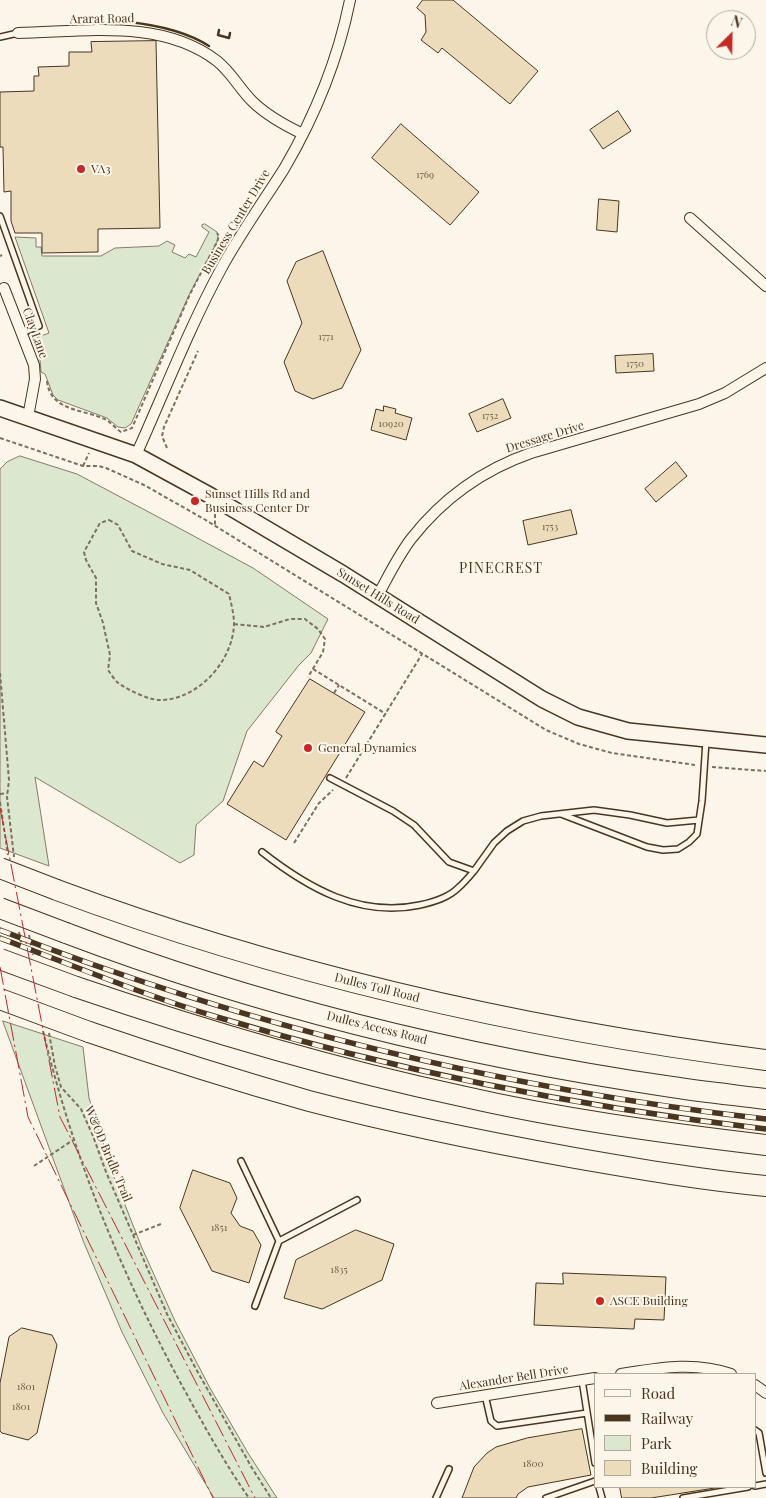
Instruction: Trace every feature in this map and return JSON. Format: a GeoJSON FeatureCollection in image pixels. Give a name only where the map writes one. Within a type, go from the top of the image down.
{"type":"FeatureCollection","features":[{"type":"Feature","properties":{"kind":"highway","name":"Dulles Toll Road"},"geometry":{"type":"LineString","coordinates":[[8,861],[57,890],[109,909],[223,946],[355,983],[454,1006],[612,1037],[766,1060]]}},
{"type":"Feature","properties":{"kind":"highway","name":"Dulles Access Road"},"geometry":{"type":"LineString","coordinates":[[0,908],[66,933],[217,984],[382,1030],[587,1073],[766,1099]]}},
{"type":"Feature","properties":{"kind":"highway"},"geometry":{"type":"LineString","coordinates":[[0,959],[162,1016],[285,1053],[461,1096],[631,1128],[766,1145]]}},
{"type":"Feature","properties":{"kind":"highway"},"geometry":{"type":"LineString","coordinates":[[0,999],[89,1032],[195,1067],[310,1101],[450,1134],[597,1162],[766,1186]]}},
{"type":"Feature","properties":{"kind":"main road","name":"Sunset Hills Road"},"geometry":{"type":"LineString","coordinates":[[0,408],[136,455],[211,496],[378,595],[534,694],[578,717],[628,731],[766,745]]}},
{"type":"Feature","properties":{"kind":"street","name":"Business Center Drive"},"geometry":{"type":"LineString","coordinates":[[136,455],[212,286],[303,134],[330,74],[343,32],[350,0]]}},
{"type":"Feature","properties":{"kind":"street","name":"Ararat Road"},"geometry":{"type":"LineString","coordinates":[[18,33],[131,30],[177,40],[199,50],[218,62],[261,109],[303,134]]}},
{"type":"Feature","properties":{"kind":"street"},"geometry":{"type":"LineString","coordinates":[[690,218],[766,286]]}},
{"type":"Feature","properties":{"kind":"street","name":"Clay Lane"},"geometry":{"type":"LineString","coordinates":[[4,288],[32,355],[35,379],[28,417]]}},
{"type":"Feature","properties":{"kind":"street","name":"Dressage Drive"},"geometry":{"type":"LineString","coordinates":[[378,595],[410,541],[429,518],[460,489],[488,471],[531,453],[700,404],[725,393],[766,368]]}},
{"type":"Feature","properties":{"kind":"street"},"geometry":{"type":"LineString","coordinates":[[629,1373],[682,1366],[701,1367],[727,1373]]}},
{"type":"Feature","properties":{"kind":"street","name":"Alexander Bell Drive"},"geometry":{"type":"LineString","coordinates":[[437,1403],[594,1378]]}},
{"type":"Feature","properties":{"kind":"lane"},"geometry":{"type":"LineString","coordinates":[[0,37],[18,33]]}},
{"type":"Feature","properties":{"kind":"lane"},"geometry":{"type":"LineString","coordinates":[[0,216],[39,326],[22,333]]}},
{"type":"Feature","properties":{"kind":"lane"},"geometry":{"type":"LineString","coordinates":[[560,814],[647,847],[663,850],[678,849],[697,834],[702,801],[706,740]]}},
{"type":"Feature","properties":{"kind":"lane"},"geometry":{"type":"LineString","coordinates":[[330,778],[393,811],[414,825],[449,862],[474,871]]}},
{"type":"Feature","properties":{"kind":"lane"},"geometry":{"type":"LineString","coordinates":[[262,852],[286,871],[330,895],[353,904],[377,909],[407,908],[436,902],[458,889],[474,871],[494,843],[507,831],[523,821],[541,816],[594,810],[667,823],[699,820]]}},
{"type":"Feature","properties":{"kind":"lane"},"geometry":{"type":"LineString","coordinates":[[241,1161],[279,1240]]}},
{"type":"Feature","properties":{"kind":"lane"},"geometry":{"type":"LineString","coordinates":[[255,1306],[279,1240],[358,1200]]}},
{"type":"Feature","properties":{"kind":"lane"},"geometry":{"type":"LineString","coordinates":[[582,1380],[594,1457]]}},
{"type":"Feature","properties":{"kind":"lane"},"geometry":{"type":"LineString","coordinates":[[485,1395],[490,1421],[497,1426],[587,1413]]}},
{"type":"Feature","properties":{"kind":"lane"},"geometry":{"type":"LineString","coordinates":[[756,1431],[759,1433],[766,1473]]}},
{"type":"Feature","properties":{"kind":"lane"},"geometry":{"type":"LineString","coordinates":[[436,1498],[449,1469]]}},
{"type":"Feature","properties":{"kind":"lane"},"geometry":{"type":"LineString","coordinates":[[546,1498],[594,1481]]}},
{"type":"Feature","properties":{"kind":"lane"},"geometry":{"type":"LineString","coordinates":[[683,1498],[742,1488]]}},
{"type":"Feature","properties":{"kind":"path"},"geometry":{"type":"LineString","coordinates":[[34,372],[43,374],[52,396],[64,406],[104,418],[121,432],[132,428],[190,294],[217,242],[219,236],[217,233]]}},
{"type":"Feature","properties":{"kind":"path"},"geometry":{"type":"LineString","coordinates":[[167,448],[162,436],[164,427],[198,351]]}},
{"type":"Feature","properties":{"kind":"path"},"geometry":{"type":"LineString","coordinates":[[0,438],[83,466],[106,468],[153,490],[204,519],[546,730],[579,744],[612,754],[703,766],[766,771]]}},
{"type":"Feature","properties":{"kind":"path"},"geometry":{"type":"LineString","coordinates":[[83,466],[89,453]]}},
{"type":"Feature","properties":{"kind":"path"},"geometry":{"type":"LineString","coordinates":[[109,520],[118,525],[132,551],[162,564],[190,570],[228,594],[234,624],[231,641],[221,663],[205,682],[189,694],[159,700],[138,694],[117,682],[108,670],[110,655],[96,603],[96,578],[86,560],[84,552],[100,523],[109,520]]}},
{"type":"Feature","properties":{"kind":"path"},"geometry":{"type":"LineString","coordinates":[[234,624],[264,628],[290,619],[305,619],[318,629],[325,639],[323,652],[308,678]]}},
{"type":"Feature","properties":{"kind":"path"},"geometry":{"type":"LineString","coordinates":[[294,843],[319,802],[347,776],[422,654]]}},
{"type":"Feature","properties":{"kind":"path"},"geometry":{"type":"LineString","coordinates":[[313,669],[386,714]]}},
{"type":"Feature","properties":{"kind":"path"},"geometry":{"type":"LineString","coordinates":[[0,673],[9,780],[8,861]]}},
{"type":"Feature","properties":{"kind":"path"},"geometry":{"type":"LineString","coordinates":[[334,693],[339,685]]}},
{"type":"Feature","properties":{"kind":"path"},"geometry":{"type":"LineString","coordinates":[[0,794],[8,792]]}},
{"type":"Feature","properties":{"kind":"path"},"geometry":{"type":"LineString","coordinates":[[0,802],[8,861]]}},
{"type":"Feature","properties":{"kind":"path"},"geometry":{"type":"LineString","coordinates":[[20,932],[23,952]]}},
{"type":"Feature","properties":{"kind":"path"},"geometry":{"type":"LineString","coordinates":[[29,934],[35,962]]}},
{"type":"Feature","properties":{"kind":"path"},"geometry":{"type":"LineString","coordinates":[[42,1028],[73,1140],[95,1202],[121,1264],[147,1321],[205,1428],[248,1498]]}},
{"type":"Feature","properties":{"kind":"path","name":"W&OD Bridle Trail"},"geometry":{"type":"LineString","coordinates":[[48,1028],[61,1086],[81,1109],[167,1314],[196,1369],[271,1498]]}},
{"type":"Feature","properties":{"kind":"path"},"geometry":{"type":"LineString","coordinates":[[57,1087],[61,1086]]}},
{"type":"Feature","properties":{"kind":"path"},"geometry":{"type":"LineString","coordinates":[[34,1166],[73,1140]]}},
{"type":"Feature","properties":{"kind":"path"},"geometry":{"type":"LineString","coordinates":[[133,1234],[161,1224]]}},
{"type":"Feature","properties":{"kind":"green space"},"geometry":{"type":"Polygon","coordinates":[[[205,224],[217,232],[217,242],[190,293],[131,424],[125,428],[118,427],[107,418],[58,400],[53,395],[45,374],[41,372],[40,360],[33,339],[49,333],[15,237],[36,238],[36,247],[41,247],[42,256],[101,256],[115,248],[159,246],[167,241],[175,245],[172,252],[185,258],[189,254],[196,257],[209,232],[202,227],[205,224]]]}},
{"type":"Feature","properties":{"kind":"green space"},"geometry":{"type":"Polygon","coordinates":[[[20,456],[77,474],[253,568],[328,619],[311,653],[299,665],[247,731],[223,801],[196,825],[194,855],[180,863],[35,777],[49,866],[0,848],[0,469],[7,462],[20,456]]]}},
{"type":"Feature","properties":{"kind":"green space"},"geometry":{"type":"Polygon","coordinates":[[[3,1021],[83,1047],[89,1098],[114,1177],[142,1248],[175,1321],[210,1388],[277,1498],[214,1498],[163,1413],[122,1332],[84,1243],[3,1021]]]}},
{"type":"Feature","properties":{"kind":"building"},"geometry":{"type":"Polygon","coordinates":[[[423,0],[453,0],[538,71],[510,104],[442,48],[438,53],[421,40],[426,32],[425,15],[417,8],[423,0]]]}},
{"type":"Feature","properties":{"kind":"building","name":"VA3"},"geometry":{"type":"Polygon","coordinates":[[[156,41],[160,228],[98,229],[98,252],[42,253],[42,233],[15,233],[11,221],[11,191],[4,192],[3,147],[0,147],[0,92],[34,91],[34,76],[39,76],[38,67],[69,66],[69,52],[92,52],[91,42],[156,41]]]}},
{"type":"Feature","properties":{"kind":"building"},"geometry":{"type":"Polygon","coordinates":[[[618,111],[631,131],[603,149],[590,130],[618,111]]]}},
{"type":"Feature","properties":{"kind":"building"},"geometry":{"type":"Polygon","coordinates":[[[401,124],[479,192],[450,225],[372,158],[401,124]]]}},
{"type":"Feature","properties":{"kind":"building"},"geometry":{"type":"Polygon","coordinates":[[[599,199],[619,201],[617,232],[597,230],[599,199]]]}},
{"type":"Feature","properties":{"kind":"building"},"geometry":{"type":"Polygon","coordinates":[[[323,251],[361,350],[342,388],[313,399],[295,391],[284,362],[302,323],[287,281],[296,262],[323,251]]]}},
{"type":"Feature","properties":{"kind":"building"},"geometry":{"type":"Polygon","coordinates":[[[653,354],[654,371],[616,373],[615,356],[653,354]]]}},
{"type":"Feature","properties":{"kind":"building"},"geometry":{"type":"Polygon","coordinates":[[[503,399],[511,418],[477,432],[469,414],[503,399]]]}},
{"type":"Feature","properties":{"kind":"building"},"geometry":{"type":"Polygon","coordinates":[[[384,406],[396,409],[395,413],[412,418],[406,440],[371,430],[376,409],[383,411],[384,406]]]}},
{"type":"Feature","properties":{"kind":"building"},"geometry":{"type":"Polygon","coordinates":[[[676,462],[687,476],[656,502],[645,489],[676,462]]]}},
{"type":"Feature","properties":{"kind":"building"},"geometry":{"type":"Polygon","coordinates":[[[571,510],[577,534],[528,545],[523,521],[571,510]]]}},
{"type":"Feature","properties":{"kind":"building","name":"General Dynamics"},"geometry":{"type":"Polygon","coordinates":[[[310,679],[365,712],[286,840],[227,804],[254,761],[263,767],[282,736],[276,732],[310,679]]]}},
{"type":"Feature","properties":{"kind":"building"},"geometry":{"type":"Polygon","coordinates":[[[193,1170],[230,1183],[237,1198],[231,1213],[240,1226],[253,1231],[261,1245],[249,1283],[212,1271],[180,1208],[193,1170]]]}},
{"type":"Feature","properties":{"kind":"building"},"geometry":{"type":"Polygon","coordinates":[[[356,1230],[394,1244],[382,1280],[322,1309],[284,1298],[296,1260],[356,1230]]]}},
{"type":"Feature","properties":{"kind":"building","name":"ASCE Building"},"geometry":{"type":"Polygon","coordinates":[[[563,1273],[666,1277],[664,1320],[635,1319],[634,1329],[534,1325],[536,1283],[563,1284],[563,1273]]]}},
{"type":"Feature","properties":{"kind":"building"},"geometry":{"type":"Polygon","coordinates":[[[22,1328],[52,1335],[57,1345],[37,1433],[28,1440],[0,1431],[0,1383],[9,1337],[22,1328]]]}},
{"type":"Feature","properties":{"kind":"building"},"geometry":{"type":"Polygon","coordinates":[[[582,1429],[591,1475],[528,1487],[518,1494],[516,1498],[462,1498],[474,1467],[487,1453],[496,1447],[527,1438],[582,1429]]]}},
{"type":"Feature","properties":{"kind":"building"},"geometry":{"type":"Polygon","coordinates":[[[620,1488],[715,1488],[651,1498],[622,1498],[620,1488]]]}},
{"type":"Feature","properties":{"kind":"railway"},"geometry":{"type":"LineString","coordinates":[[0,930],[186,996],[281,1024],[377,1049],[473,1071],[570,1090],[766,1119]]}},
{"type":"Feature","properties":{"kind":"railway"},"geometry":{"type":"LineString","coordinates":[[0,938],[189,1008],[352,1054],[489,1085],[558,1098],[627,1110],[766,1129]]}},
{"type":"Feature","properties":{"kind":"wall"},"geometry":{"type":"LineString","coordinates":[[129,22],[171,30],[209,46]]}},
{"type":"Feature","properties":{"kind":"wall"},"geometry":{"type":"LineString","coordinates":[[219,30],[218,35],[229,38],[230,33]]}},
{"type":"Feature","properties":{"kind":"power"},"geometry":{"type":"LineString","coordinates":[[0,808],[60,1117],[255,1498]]}},
{"type":"Feature","properties":{"kind":"power"},"geometry":{"type":"LineString","coordinates":[[0,967],[28,1117],[213,1498]]}},
{"type":"Feature","properties":{"kind":"place","name":"VA3"},"geometry":{"type":"Point","coordinates":[81,169]}},
{"type":"Feature","properties":{"kind":"place","name":"Sunset Hills Rd and Business Center Dr"},"geometry":{"type":"Point","coordinates":[195,501]}},
{"type":"Feature","properties":{"kind":"place","name":"General Dynamics"},"geometry":{"type":"Point","coordinates":[308,748]}},
{"type":"Feature","properties":{"kind":"place","name":"ASCE Building"},"geometry":{"type":"Point","coordinates":[600,1301]}},
{"type":"Feature","properties":{"kind":"district","name":"PINECREST"},"geometry":{"type":"Point","coordinates":[501,569]}}]}
